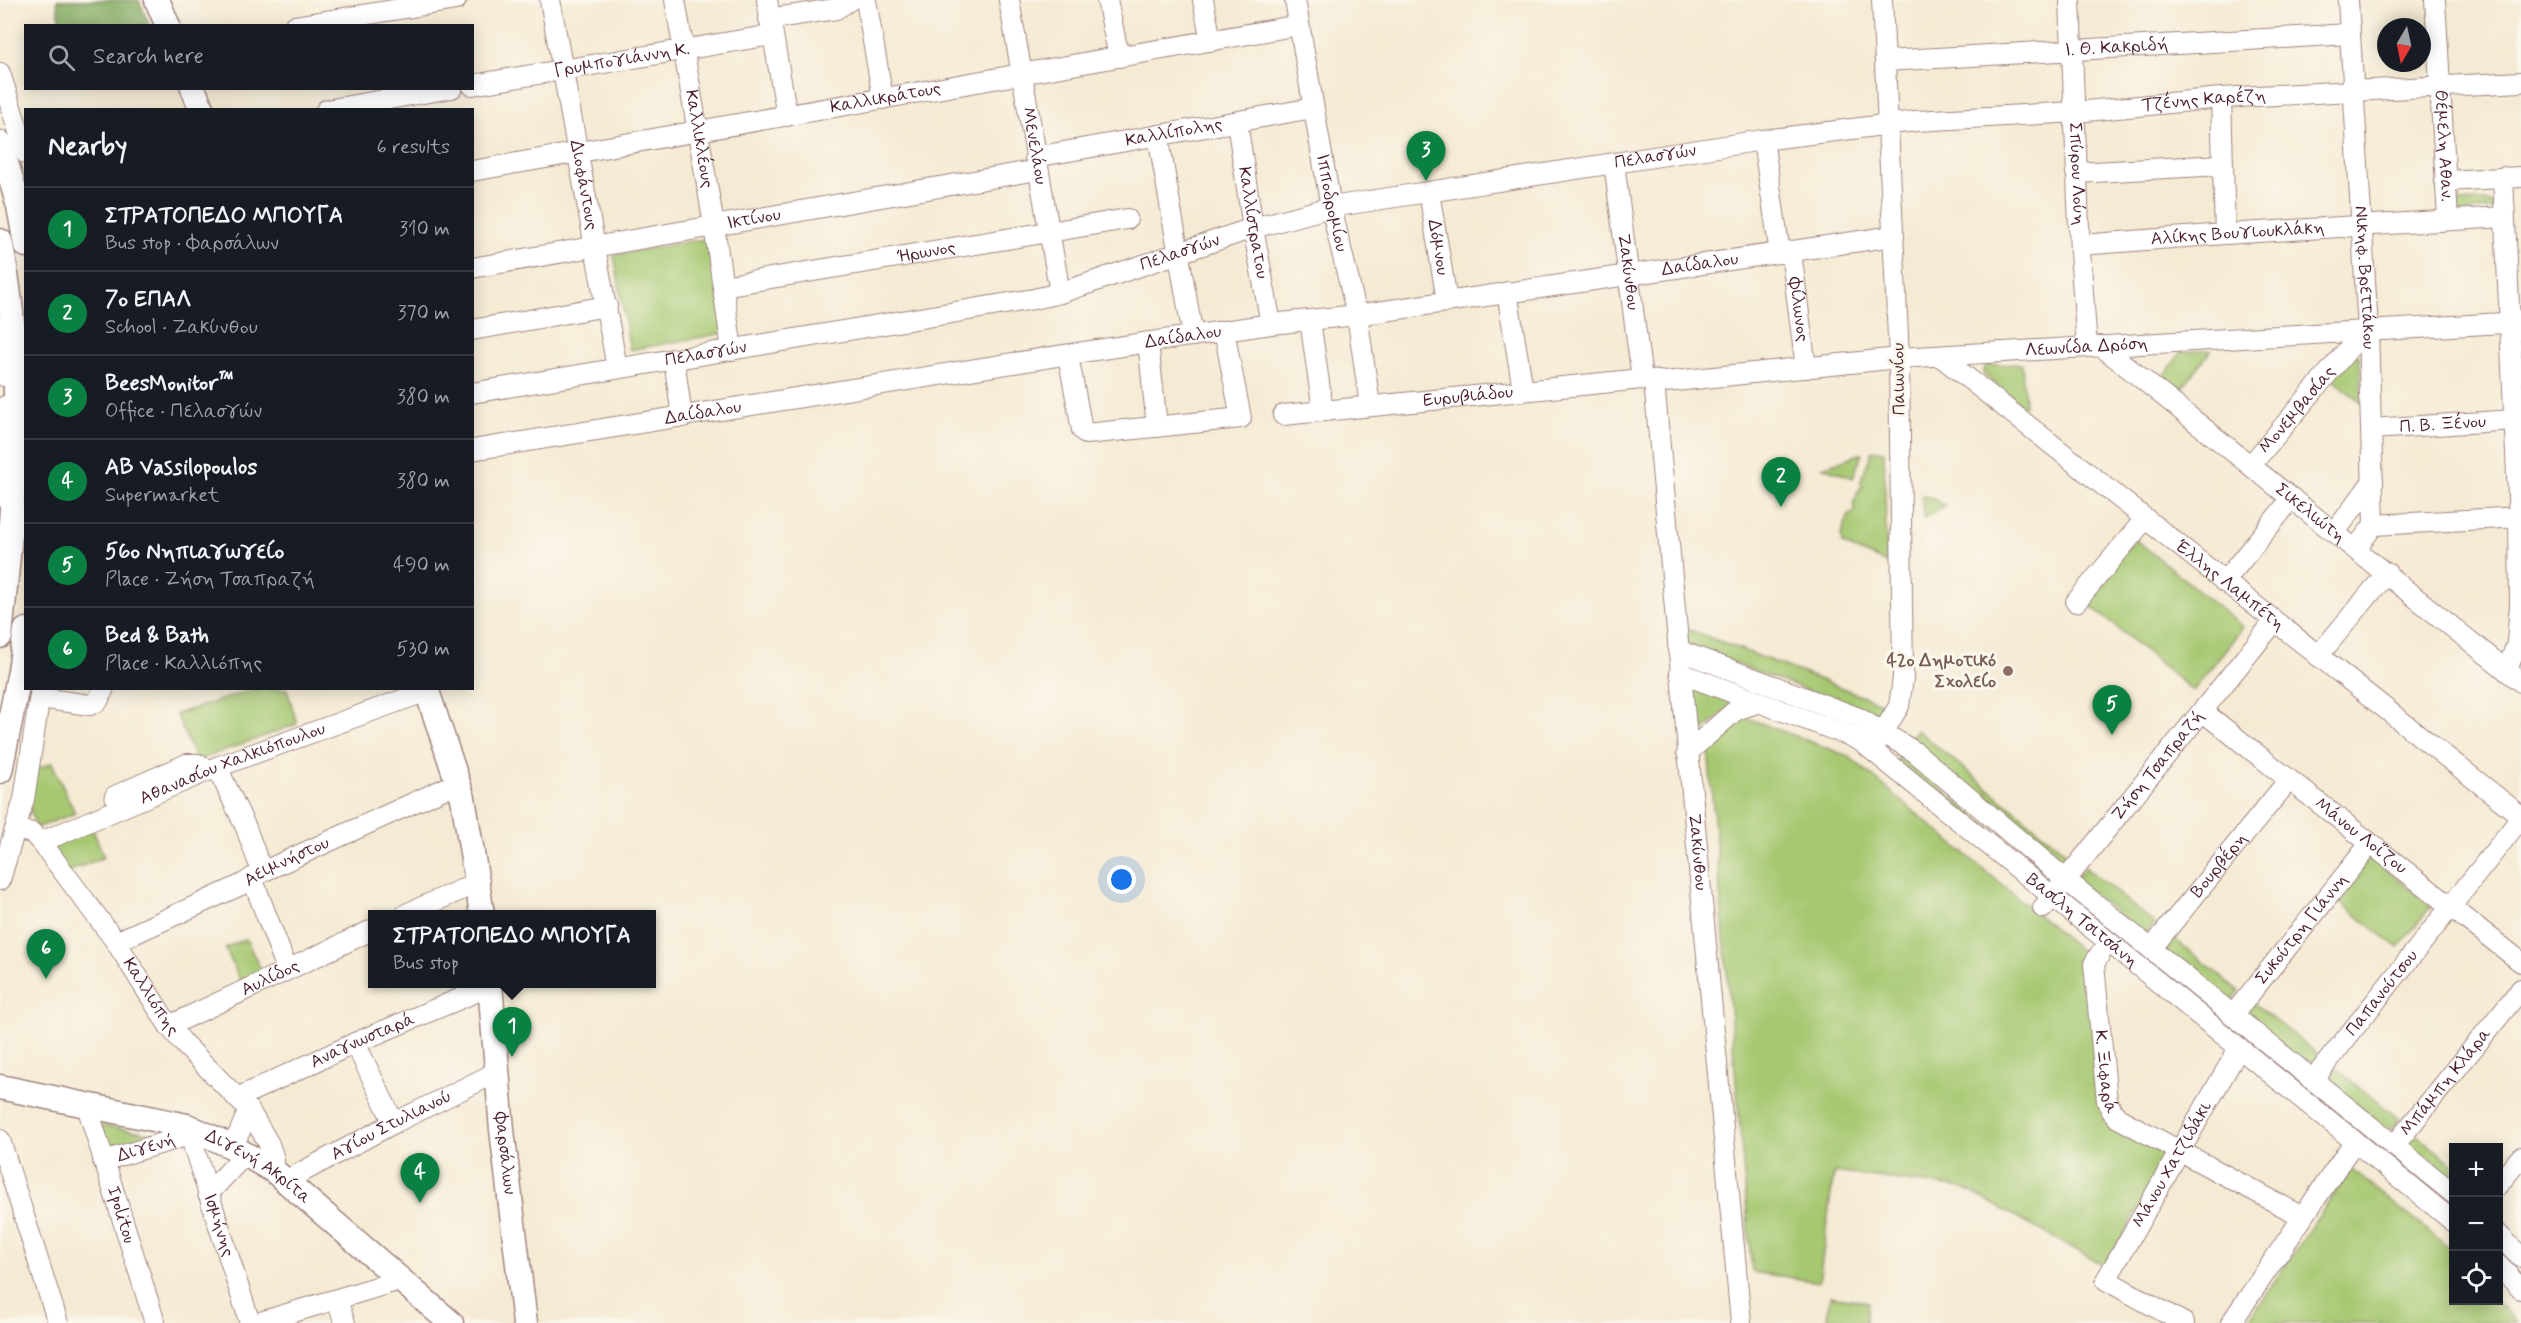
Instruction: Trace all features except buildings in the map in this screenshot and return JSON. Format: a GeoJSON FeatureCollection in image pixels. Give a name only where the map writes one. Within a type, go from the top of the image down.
{"type":"FeatureCollection","features":[{"type":"Feature","properties":{"kind":"main road"},"geometry":{"type":"LineString","coordinates":[[158,0],[167,24]]}},
{"type":"Feature","properties":{"kind":"main road"},"geometry":{"type":"LineString","coordinates":[[194,90],[201,108]]}},
{"type":"Feature","properties":{"kind":"main road"},"geometry":{"type":"LineString","coordinates":[[0,143],[19,206],[24,234]]}},
{"type":"Feature","properties":{"kind":"main road"},"geometry":{"type":"LineString","coordinates":[[0,241],[10,307],[18,404],[14,503],[0,636]]}},
{"type":"Feature","properties":{"kind":"main road"},"geometry":{"type":"LineString","coordinates":[[0,771],[24,644]]}},
{"type":"Feature","properties":{"kind":"main road"},"geometry":{"type":"LineString","coordinates":[[427,690],[459,782],[468,817],[482,910]]}},
{"type":"Feature","properties":{"kind":"main road","name":"Φαρσάλων"},"geometry":{"type":"LineString","coordinates":[[490,988],[521,1316]]}},
{"type":"Feature","properties":{"kind":"main road","name":"Διγενή Ακρίτα"},"geometry":{"type":"LineString","coordinates":[[7,1092],[87,1106],[188,1130],[239,1150],[280,1176],[451,1323]]}},
{"type":"Feature","properties":{"kind":"street"},"geometry":{"type":"LineString","coordinates":[[306,24],[456,0]]}},
{"type":"Feature","properties":{"kind":"street","name":"Διοφάντους"},"geometry":{"type":"LineString","coordinates":[[550,0],[617,368]]}},
{"type":"Feature","properties":{"kind":"street","name":"Καλλικλέους"},"geometry":{"type":"LineString","coordinates":[[675,0],[696,132],[714,225],[732,350]]}},
{"type":"Feature","properties":{"kind":"street","name":"Γρυμπογιάννη Κ."},"geometry":{"type":"LineString","coordinates":[[474,85],[682,50],[769,18],[836,9],[850,0]]}},
{"type":"Feature","properties":{"kind":"street"},"geometry":{"type":"LineString","coordinates":[[866,0],[883,99]]}},
{"type":"Feature","properties":{"kind":"street","name":"Μενελάου"},"geometry":{"type":"LineString","coordinates":[[1009,0],[1060,293]]}},
{"type":"Feature","properties":{"kind":"street"},"geometry":{"type":"LineString","coordinates":[[1107,0],[1119,57]]}},
{"type":"Feature","properties":{"kind":"street"},"geometry":{"type":"LineString","coordinates":[[1203,0],[1211,41]]}},
{"type":"Feature","properties":{"kind":"street","name":"Ιπποδρομίου"},"geometry":{"type":"LineString","coordinates":[[1295,0],[1331,207],[1357,315],[1370,405]]}},
{"type":"Feature","properties":{"kind":"street","name":"Παιωνίου"},"geometry":{"type":"LineString","coordinates":[[1872,749],[1885,732],[1899,706],[1903,678],[1899,358],[1882,0]]}},
{"type":"Feature","properties":{"kind":"street","name":"Σπύρου Λούη"},"geometry":{"type":"LineString","coordinates":[[2070,0],[2080,245],[2094,346]]}},
{"type":"Feature","properties":{"kind":"street","name":"Νικηφ. Βρεττάκου"},"geometry":{"type":"LineString","coordinates":[[2348,0],[2368,330],[2374,525]]}},
{"type":"Feature","properties":{"kind":"street","name":"Θέμελη Αθαν."},"geometry":{"type":"LineString","coordinates":[[2434,0],[2448,220]]}},
{"type":"Feature","properties":{"kind":"street"},"geometry":{"type":"LineString","coordinates":[[769,18],[787,116]]}},
{"type":"Feature","properties":{"kind":"street","name":"Καλλικράτους"},"geometry":{"type":"LineString","coordinates":[[474,171],[1299,25]]}},
{"type":"Feature","properties":{"kind":"street","name":"Ι. Θ. Κακριδή"},"geometry":{"type":"LineString","coordinates":[[1885,61],[2350,34]]}},
{"type":"Feature","properties":{"kind":"street"},"geometry":{"type":"LineString","coordinates":[[0,73],[24,148]]}},
{"type":"Feature","properties":{"kind":"street","name":"Τζένης Καρέζη"},"geometry":{"type":"LineString","coordinates":[[1889,125],[2076,112],[2221,98],[2521,82]]}},
{"type":"Feature","properties":{"kind":"street"},"geometry":{"type":"LineString","coordinates":[[337,108],[441,90]]}},
{"type":"Feature","properties":{"kind":"street"},"geometry":{"type":"LineString","coordinates":[[2221,98],[2225,234]]}},
{"type":"Feature","properties":{"kind":"street","name":"Καλλίπολης"},"geometry":{"type":"LineString","coordinates":[[1036,164],[1158,135],[1313,108]]}},
{"type":"Feature","properties":{"kind":"street","name":"Καλλίστρατου"},"geometry":{"type":"LineString","coordinates":[[1237,122],[1253,228],[1271,324]]}},
{"type":"Feature","properties":{"kind":"street","name":"Πελασγών"},"geometry":{"type":"LineString","coordinates":[[474,393],[1060,293],[1179,251],[1331,207],[1763,140],[1889,125]]}},
{"type":"Feature","properties":{"kind":"street"},"geometry":{"type":"LineString","coordinates":[[1158,135],[1193,336]]}},
{"type":"Feature","properties":{"kind":"street","name":"Φίλωνος"},"geometry":{"type":"LineString","coordinates":[[1763,140],[1786,252],[1806,368]]}},
{"type":"Feature","properties":{"kind":"street","name":"Ζακύνθου"},"geometry":{"type":"LineString","coordinates":[[1614,163],[1628,275],[1648,380],[1678,650],[1741,1323]]}},
{"type":"Feature","properties":{"kind":"street","name":"Ικτίνου"},"geometry":{"type":"LineString","coordinates":[[474,268],[1036,164]]}},
{"type":"Feature","properties":{"kind":"street"},"geometry":{"type":"LineString","coordinates":[[2076,173],[2222,165]]}},
{"type":"Feature","properties":{"kind":"street"},"geometry":{"type":"LineString","coordinates":[[2445,180],[2512,177],[2504,217],[2516,322],[2514,420],[2520,517],[2519,629],[2514,677]]}},
{"type":"Feature","properties":{"kind":"street","name":"Δόμνου"},"geometry":{"type":"LineString","coordinates":[[1429,192],[1447,301]]}},
{"type":"Feature","properties":{"kind":"street","name":"Αλίκης Βουγιουκλάκη"},"geometry":{"type":"LineString","coordinates":[[2080,245],[2504,217]]}},
{"type":"Feature","properties":{"kind":"street","name":"Ήρωνος"},"geometry":{"type":"LineString","coordinates":[[723,286],[1048,230],[1127,219]]}},
{"type":"Feature","properties":{"kind":"street","name":"Δαίδαλου"},"geometry":{"type":"LineString","coordinates":[[474,450],[1148,342],[1271,324],[1357,315],[1894,236]]}},
{"type":"Feature","properties":{"kind":"street"},"geometry":{"type":"LineString","coordinates":[[1507,292],[1523,390]]}},
{"type":"Feature","properties":{"kind":"street"},"geometry":{"type":"LineString","coordinates":[[474,330],[607,306]]}},
{"type":"Feature","properties":{"kind":"street"},"geometry":{"type":"LineString","coordinates":[[1310,320],[1323,411]]}},
{"type":"Feature","properties":{"kind":"street","name":"Λεωνίδα Δρόση"},"geometry":{"type":"LineString","coordinates":[[1648,380],[1806,368],[1899,358],[2516,322]]}},
{"type":"Feature","properties":{"kind":"street"},"geometry":{"type":"LineString","coordinates":[[0,328],[3,412],[0,517]]}},
{"type":"Feature","properties":{"kind":"street","name":"Μονεμβασίας"},"geometry":{"type":"LineString","coordinates":[[2251,465],[2349,349],[2368,330]]}},
{"type":"Feature","properties":{"kind":"street"},"geometry":{"type":"LineString","coordinates":[[1068,355],[1082,430],[1091,435],[1241,418],[1224,331]]}},
{"type":"Feature","properties":{"kind":"street"},"geometry":{"type":"LineString","coordinates":[[1148,342],[1157,427]]}},
{"type":"Feature","properties":{"kind":"street","name":"Σικελιώτη"},"geometry":{"type":"LineString","coordinates":[[2094,346],[2335,531],[2514,677]]}},
{"type":"Feature","properties":{"kind":"street","name":"Έλλης Λαμπέτη"},"geometry":{"type":"LineString","coordinates":[[1940,356],[2521,817]]}},
{"type":"Feature","properties":{"kind":"street"},"geometry":{"type":"LineString","coordinates":[[674,359],[682,417]]}},
{"type":"Feature","properties":{"kind":"street","name":"Ευρυβιάδου"},"geometry":{"type":"LineString","coordinates":[[1283,415],[1523,390],[1648,380]]}},
{"type":"Feature","properties":{"kind":"street","name":"Π. Β. Ξένου"},"geometry":{"type":"LineString","coordinates":[[2371,429],[2514,420]]}},
{"type":"Feature","properties":{"kind":"street"},"geometry":{"type":"LineString","coordinates":[[2335,531],[2373,481]]}},
{"type":"Feature","properties":{"kind":"street"},"geometry":{"type":"LineString","coordinates":[[2224,582],[2292,498]]}},
{"type":"Feature","properties":{"kind":"street"},"geometry":{"type":"LineString","coordinates":[[2356,548],[2374,525],[2520,517]]}},
{"type":"Feature","properties":{"kind":"street"},"geometry":{"type":"LineString","coordinates":[[2076,602],[2145,519]]}},
{"type":"Feature","properties":{"kind":"street"},"geometry":{"type":"LineString","coordinates":[[2318,656],[2387,573]]}},
{"type":"Feature","properties":{"kind":"street","name":"Ζήση Τσαπραζή"},"geometry":{"type":"LineString","coordinates":[[2047,903],[2274,622]]}},
{"type":"Feature","properties":{"kind":"street","name":"Βασίλη Τσιτσάνη"},"geometry":{"type":"LineString","coordinates":[[1678,650],[1859,718],[1915,752],[2066,880],[2449,1190]]}},
{"type":"Feature","properties":{"kind":"street","name":"Βασίλη Τσιτσάνη"},"geometry":{"type":"LineString","coordinates":[[1680,673],[1848,735],[1872,749],[2047,903],[2239,1048],[2449,1218]]}},
{"type":"Feature","properties":{"kind":"street"},"geometry":{"type":"LineString","coordinates":[[0,880],[30,835],[30,768],[41,693],[90,705],[98,701],[104,690]]}},
{"type":"Feature","properties":{"kind":"street","name":"Αθανασίου Χαλκιόπουλου"},"geometry":{"type":"LineString","coordinates":[[30,835],[427,690]]}},
{"type":"Feature","properties":{"kind":"street"},"geometry":{"type":"LineString","coordinates":[[1688,753],[1736,710],[1759,702]]}},
{"type":"Feature","properties":{"kind":"street","name":"Μάνου Λοΐζου"},"geometry":{"type":"LineString","coordinates":[[2202,711],[2288,781],[2521,962]]}},
{"type":"Feature","properties":{"kind":"street"},"geometry":{"type":"LineString","coordinates":[[212,769],[246,828],[257,875],[287,969]]}},
{"type":"Feature","properties":{"kind":"street","name":"Βουρβέρη"},"geometry":{"type":"LineString","coordinates":[[2151,949],[2288,781]]}},
{"type":"Feature","properties":{"kind":"street","name":"Αειμνήστου"},"geometry":{"type":"LineString","coordinates":[[116,942],[459,782]]}},
{"type":"Feature","properties":{"kind":"street","name":"Παπανούτσου"},"geometry":{"type":"LineString","coordinates":[[2313,1080],[2521,817]]}},
{"type":"Feature","properties":{"kind":"street","name":"Καλλιόπης"},"geometry":{"type":"LineString","coordinates":[[30,835],[116,942],[169,1026],[243,1104],[269,1144],[280,1176]]}},
{"type":"Feature","properties":{"kind":"street","name":"Συκούτρη Γιάννη"},"geometry":{"type":"LineString","coordinates":[[2233,1015],[2370,844]]}},
{"type":"Feature","properties":{"kind":"street"},"geometry":{"type":"LineString","coordinates":[[417,910],[479,882]]}},
{"type":"Feature","properties":{"kind":"street","name":"Αυλίδος"},"geometry":{"type":"LineString","coordinates":[[169,1026],[368,932]]}},
{"type":"Feature","properties":{"kind":"street","name":"Κ. Ξιφαρά"},"geometry":{"type":"LineString","coordinates":[[2100,954],[2094,964],[2107,1101],[2112,1111],[2118,1118],[2303,1217]]}},
{"type":"Feature","properties":{"kind":"street","name":"Αναγνωσταρά"},"geometry":{"type":"LineString","coordinates":[[243,1104],[355,1043],[483,988]]}},
{"type":"Feature","properties":{"kind":"street","name":"Μπάμπη Κλάρα"},"geometry":{"type":"LineString","coordinates":[[2394,1146],[2521,989]]}},
{"type":"Feature","properties":{"kind":"street"},"geometry":{"type":"LineString","coordinates":[[355,1043],[394,1123]]}},
{"type":"Feature","properties":{"kind":"street","name":"Μάνου Χατζιδάκι"},"geometry":{"type":"LineString","coordinates":[[2184,1323],[2106,1280],[2239,1048]]}},
{"type":"Feature","properties":{"kind":"street","name":"Αγίου Στυλιανού"},"geometry":{"type":"LineString","coordinates":[[280,1176],[497,1072]]}},
{"type":"Feature","properties":{"kind":"street"},"geometry":{"type":"LineString","coordinates":[[208,1194],[239,1150],[243,1104]]}},
{"type":"Feature","properties":{"kind":"street","name":"Ipolitou"},"geometry":{"type":"LineString","coordinates":[[87,1106],[155,1323]]}},
{"type":"Feature","properties":{"kind":"street","name":"Διγενή"},"geometry":{"type":"LineString","coordinates":[[103,1161],[188,1130]]}},
{"type":"Feature","properties":{"kind":"street","name":"Ισμήνης"},"geometry":{"type":"LineString","coordinates":[[188,1130],[250,1323]]}},
{"type":"Feature","properties":{"kind":"street"},"geometry":{"type":"LineString","coordinates":[[0,1140],[58,1323]]}},
{"type":"Feature","properties":{"kind":"street"},"geometry":{"type":"LineString","coordinates":[[2232,1323],[2355,1142]]}},
{"type":"Feature","properties":{"kind":"street"},"geometry":{"type":"LineString","coordinates":[[2503,1180],[2521,1157]]}},
{"type":"Feature","properties":{"kind":"street"},"geometry":{"type":"LineString","coordinates":[[2503,1238],[2521,1257]]}},
{"type":"Feature","properties":{"kind":"street"},"geometry":{"type":"LineString","coordinates":[[2503,1270],[2521,1289]]}},
{"type":"Feature","properties":{"kind":"street"},"geometry":{"type":"LineString","coordinates":[[257,1323],[400,1280]]}},
{"type":"Feature","properties":{"kind":"street"},"geometry":{"type":"LineString","coordinates":[[337,1300],[345,1323]]}},
{"type":"Feature","properties":{"kind":"green space"},"geometry":{"type":"Polygon","coordinates":[[[57,0],[139,0],[149,24],[60,24],[57,0]]]}},
{"type":"Feature","properties":{"kind":"green space"},"geometry":{"type":"Polygon","coordinates":[[[2485,201],[2499,207],[2458,214],[2457,202],[2485,201]]]}},
{"type":"Feature","properties":{"kind":"green space"},"geometry":{"type":"Polygon","coordinates":[[[709,238],[725,333],[630,350],[614,255],[709,238]]]}},
{"type":"Feature","properties":{"kind":"green space"},"geometry":{"type":"Polygon","coordinates":[[[2211,350],[2179,393],[2162,379],[2181,352],[2211,350]]]}},
{"type":"Feature","properties":{"kind":"green space"},"geometry":{"type":"Polygon","coordinates":[[[2352,353],[2360,357],[2362,403],[2331,378],[2352,353]]]}},
{"type":"Feature","properties":{"kind":"green space"},"geometry":{"type":"Polygon","coordinates":[[[2022,364],[2024,407],[1983,374],[1986,365],[2022,364]]]}},
{"type":"Feature","properties":{"kind":"green space"},"geometry":{"type":"Polygon","coordinates":[[[1872,451],[1884,451],[1887,563],[1842,544],[1841,535],[1850,513],[1855,511],[1853,504],[1860,488],[1864,487],[1860,483],[1872,451]]]}},
{"type":"Feature","properties":{"kind":"green space"},"geometry":{"type":"Polygon","coordinates":[[[1862,453],[1853,478],[1823,467],[1862,453]]]}},
{"type":"Feature","properties":{"kind":"green space"},"geometry":{"type":"Polygon","coordinates":[[[1926,496],[1946,506],[1923,519],[1922,497],[1926,496]]]}},
{"type":"Feature","properties":{"kind":"green space"},"geometry":{"type":"Polygon","coordinates":[[[2135,539],[2243,627],[2193,691],[2085,601],[2135,539]]]}},
{"type":"Feature","properties":{"kind":"green space"},"geometry":{"type":"Polygon","coordinates":[[[1685,628],[1881,703],[1875,717],[1687,645],[1685,628]]]}},
{"type":"Feature","properties":{"kind":"green space"},"geometry":{"type":"Polygon","coordinates":[[[1693,689],[1734,703],[1702,732],[1693,689]]]}},
{"type":"Feature","properties":{"kind":"green space"},"geometry":{"type":"Polygon","coordinates":[[[252,690],[287,690],[297,724],[196,761],[176,714],[252,690]]]}},
{"type":"Feature","properties":{"kind":"green space"},"geometry":{"type":"Polygon","coordinates":[[[1742,716],[1848,756],[2087,956],[2104,1119],[2170,1156],[2105,1266],[1964,1188],[1834,1172],[1819,1282],[1752,1272],[1708,747],[1742,716]]]}},
{"type":"Feature","properties":{"kind":"green space"},"geometry":{"type":"Polygon","coordinates":[[[1917,730],[2068,854],[2059,865],[1908,740],[1917,730]]]}},
{"type":"Feature","properties":{"kind":"green space"},"geometry":{"type":"Polygon","coordinates":[[[1900,755],[2051,878],[2047,883],[1896,760],[1900,755]]]}},
{"type":"Feature","properties":{"kind":"green space"},"geometry":{"type":"Polygon","coordinates":[[[52,763],[75,813],[36,828],[27,801],[29,771],[52,763]]]}},
{"type":"Feature","properties":{"kind":"green space"},"geometry":{"type":"Polygon","coordinates":[[[88,818],[104,857],[65,873],[38,837],[88,818]]]}},
{"type":"Feature","properties":{"kind":"green space"},"geometry":{"type":"Polygon","coordinates":[[[2370,857],[2431,906],[2398,948],[2336,899],[2370,857]]]}},
{"type":"Feature","properties":{"kind":"green space"},"geometry":{"type":"Polygon","coordinates":[[[2085,867],[2154,923],[2144,935],[2075,879],[2085,867]]]}},
{"type":"Feature","properties":{"kind":"green space"},"geometry":{"type":"Polygon","coordinates":[[[2066,890],[2449,1202],[2449,1206],[2062,896],[2066,890]]]}},
{"type":"Feature","properties":{"kind":"green space"},"geometry":{"type":"Polygon","coordinates":[[[2166,932],[2239,991],[2229,1004],[2157,945],[2166,932]]]}},
{"type":"Feature","properties":{"kind":"green space"},"geometry":{"type":"Polygon","coordinates":[[[246,939],[262,972],[241,982],[225,948],[246,939]]]}},
{"type":"Feature","properties":{"kind":"green space"},"geometry":{"type":"Polygon","coordinates":[[[2250,1000],[2320,1056],[2310,1068],[2241,1012],[2250,1000]]]}},
{"type":"Feature","properties":{"kind":"green space"},"geometry":{"type":"Polygon","coordinates":[[[2329,1063],[2399,1119],[2389,1131],[2319,1075],[2329,1063]]]}},
{"type":"Feature","properties":{"kind":"green space"},"geometry":{"type":"Polygon","coordinates":[[[101,1125],[154,1134],[154,1137],[105,1150],[101,1125]]]}},
{"type":"Feature","properties":{"kind":"green space"},"geometry":{"type":"Polygon","coordinates":[[[2413,1132],[2449,1161],[2449,1182],[2403,1144],[2413,1132]]]}},
{"type":"Feature","properties":{"kind":"green space"},"geometry":{"type":"Polygon","coordinates":[[[2351,1169],[2449,1248],[2449,1305],[2501,1305],[2517,1323],[2246,1323],[2351,1169]]]}},
{"type":"Feature","properties":{"kind":"green space"},"geometry":{"type":"Polygon","coordinates":[[[1830,1296],[1868,1302],[1865,1323],[1827,1318],[1830,1296]]]}},
{"type":"Feature","properties":{"kind":"place","name":"BeesMonitor™"},"geometry":{"type":"Point","coordinates":[1426,181]}},
{"type":"Feature","properties":{"kind":"place","name":"7ο ΕΠΑΛ"},"geometry":{"type":"Point","coordinates":[1781,507]}},
{"type":"Feature","properties":{"kind":"place","name":"42ο Δημοτικό Σχολείο"},"geometry":{"type":"Point","coordinates":[2008,671]}},
{"type":"Feature","properties":{"kind":"place","name":"56ο Νηπιαγωγείο"},"geometry":{"type":"Point","coordinates":[2112,735]}},
{"type":"Feature","properties":{"kind":"place","name":"Bed & Bath"},"geometry":{"type":"Point","coordinates":[46,979]}},
{"type":"Feature","properties":{"kind":"place","name":"ΣΤΡΑΤΟΠΕΔΟ ΜΠΟΥΓΑ"},"geometry":{"type":"Point","coordinates":[512,1057]}},
{"type":"Feature","properties":{"kind":"place","name":"AB Vassilopoulos"},"geometry":{"type":"Point","coordinates":[420,1203]}}]}
